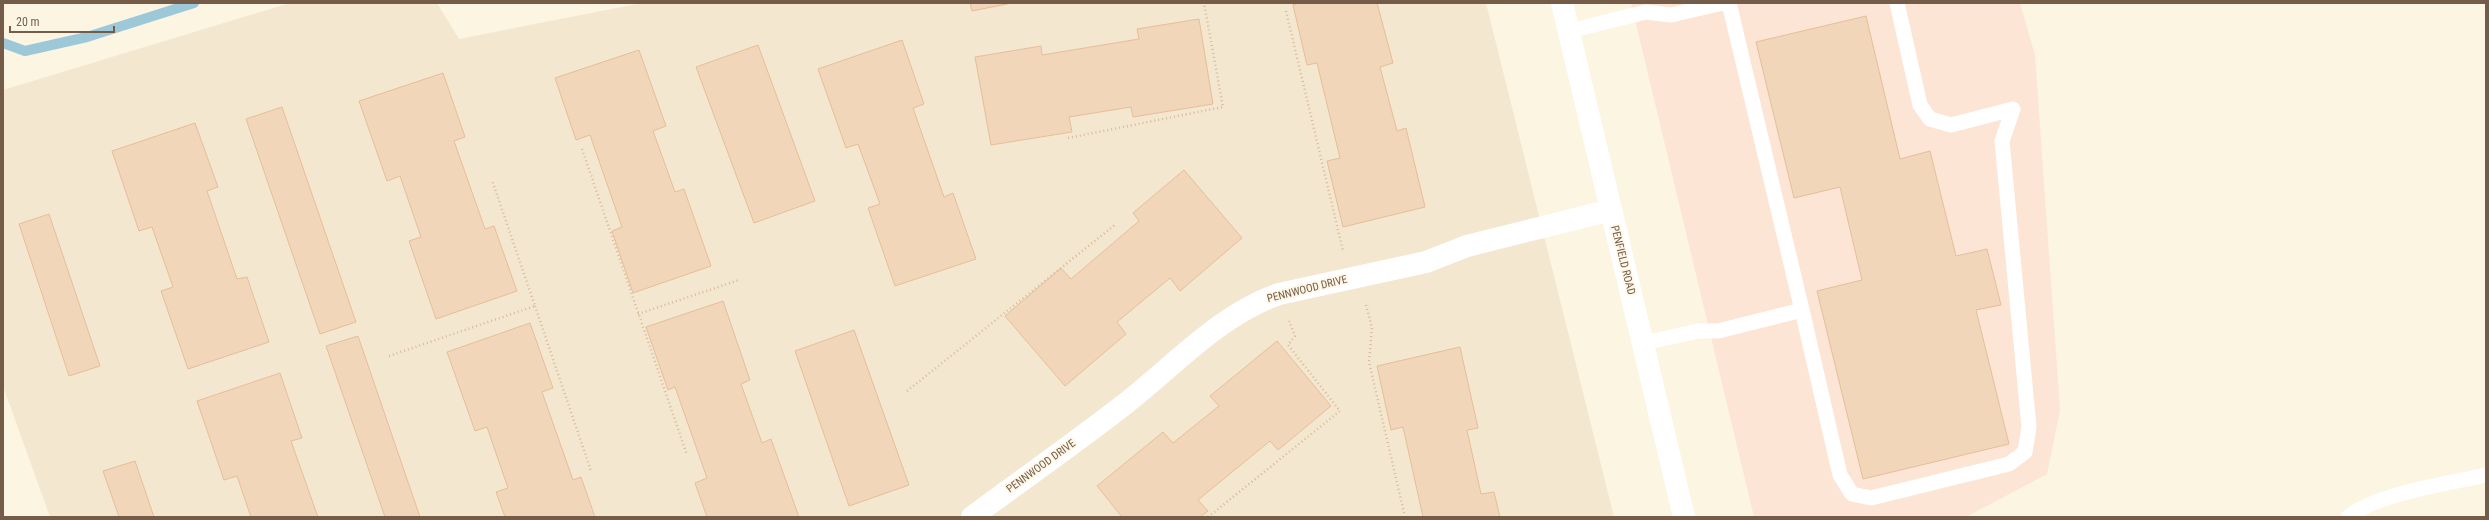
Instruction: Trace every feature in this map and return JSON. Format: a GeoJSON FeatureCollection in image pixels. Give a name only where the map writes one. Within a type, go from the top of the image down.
{"type":"FeatureCollection","features":[{"type":"Feature","properties":{"kind":"street","name":"PENFIELD ROAD"},"geometry":{"type":"LineString","coordinates":[[1562,3],[1610,210],[1644,343],[1684,517]]}},
{"type":"Feature","properties":{"kind":"street","name":"PENNWOOD DRIVE"},"geometry":{"type":"LineString","coordinates":[[972,517],[1125,404],[1230,317],[1256,302],[1279,294],[1426,262],[1467,246],[1610,210]]}},
{"type":"Feature","properties":{"kind":"lane"},"geometry":{"type":"LineString","coordinates":[[1569,31],[1646,12],[1671,15],[1723,3]]}},
{"type":"Feature","properties":{"kind":"lane"},"geometry":{"type":"LineString","coordinates":[[1729,3],[1840,475],[1852,494],[1872,498],[2008,464],[2025,452],[2029,427],[2002,141],[2013,109],[1951,125],[1930,120],[1920,104],[1897,3]]}},
{"type":"Feature","properties":{"kind":"lane"},"geometry":{"type":"LineString","coordinates":[[1644,343],[1698,331],[1718,331],[1802,310]]}},
{"type":"Feature","properties":{"kind":"lane"},"geometry":{"type":"LineString","coordinates":[[2348,517],[2361,507],[2486,475]]}},
{"type":"Feature","properties":{"kind":"path"},"geometry":{"type":"LineString","coordinates":[[1068,138],[1223,107],[1204,3]]}},
{"type":"Feature","properties":{"kind":"path"},"geometry":{"type":"LineString","coordinates":[[1286,11],[1343,253]]}},
{"type":"Feature","properties":{"kind":"path"},"geometry":{"type":"LineString","coordinates":[[582,149],[687,455]]}},
{"type":"Feature","properties":{"kind":"path"},"geometry":{"type":"LineString","coordinates":[[492,180],[590,471]]}},
{"type":"Feature","properties":{"kind":"path"},"geometry":{"type":"LineString","coordinates":[[907,391],[1116,224]]}},
{"type":"Feature","properties":{"kind":"path"},"geometry":{"type":"LineString","coordinates":[[638,314],[739,280]]}},
{"type":"Feature","properties":{"kind":"path"},"geometry":{"type":"LineString","coordinates":[[1208,517],[1340,411],[1288,345],[1295,336],[1279,294]]}},
{"type":"Feature","properties":{"kind":"path"},"geometry":{"type":"LineString","coordinates":[[1365,301],[1372,328],[1369,362],[1405,517]]}},
{"type":"Feature","properties":{"kind":"path"},"geometry":{"type":"LineString","coordinates":[[389,356],[535,306]]}},
{"type":"Feature","properties":{"kind":"shaded area"},"geometry":{"type":"Polygon","coordinates":[[[290,3],[437,3],[459,39],[642,3],[1486,3],[1614,517],[50,517],[3,386],[3,90],[290,3]]]}},
{"type":"Feature","properties":{"kind":"shaded area"},"geometry":{"type":"Polygon","coordinates":[[[1631,3],[2020,3],[2035,55],[2060,410],[2047,474],[1966,517],[1754,517],[1631,3]]]}},
{"type":"Feature","properties":{"kind":"building"},"geometry":{"type":"Polygon","coordinates":[[[970,3],[1012,3],[972,11],[970,3]]]}},
{"type":"Feature","properties":{"kind":"building"},"geometry":{"type":"Polygon","coordinates":[[[1299,3],[1377,3],[1393,63],[1380,67],[1397,131],[1406,128],[1425,207],[1343,227],[1327,161],[1340,158],[1317,63],[1307,65],[1293,5],[1299,3]]]}},
{"type":"Feature","properties":{"kind":"building"},"geometry":{"type":"Polygon","coordinates":[[[1866,16],[1900,159],[1930,151],[1956,256],[1987,249],[2001,305],[1976,310],[2009,444],[1863,479],[1817,291],[1862,280],[1840,187],[1794,198],[1756,42],[1866,16]]]}},
{"type":"Feature","properties":{"kind":"building"},"geometry":{"type":"Polygon","coordinates":[[[1199,19],[1213,104],[1133,117],[1131,107],[1069,117],[1072,132],[991,145],[975,57],[1041,46],[1042,55],[1139,39],[1137,29],[1199,19]]]}},
{"type":"Feature","properties":{"kind":"building"},"geometry":{"type":"Polygon","coordinates":[[[902,40],[924,104],[913,108],[944,197],[953,193],[976,259],[895,286],[868,208],[880,204],[858,144],[846,148],[818,69],[902,40]]]}},
{"type":"Feature","properties":{"kind":"building"},"geometry":{"type":"Polygon","coordinates":[[[758,45],[815,201],[754,223],[696,67],[758,45]]]}},
{"type":"Feature","properties":{"kind":"building"},"geometry":{"type":"Polygon","coordinates":[[[639,50],[666,126],[653,131],[675,192],[684,189],[711,266],[633,293],[612,231],[622,227],[590,135],[576,140],[555,78],[639,50]]]}},
{"type":"Feature","properties":{"kind":"building"},"geometry":{"type":"Polygon","coordinates":[[[443,73],[465,137],[454,141],[485,229],[494,226],[517,291],[436,319],[409,241],[421,237],[400,176],[387,181],[359,101],[443,73]]]}},
{"type":"Feature","properties":{"kind":"building"},"geometry":{"type":"Polygon","coordinates":[[[282,107],[356,322],[320,334],[246,119],[282,107]]]}},
{"type":"Feature","properties":{"kind":"building"},"geometry":{"type":"Polygon","coordinates":[[[195,123],[218,187],[207,191],[237,279],[247,277],[269,342],[188,369],[161,291],[173,287],[152,227],[139,231],[112,151],[195,123]]]}},
{"type":"Feature","properties":{"kind":"building"},"geometry":{"type":"Polygon","coordinates":[[[1184,170],[1242,238],[1180,291],[1170,278],[1117,322],[1126,334],[1065,386],[1005,316],[1061,268],[1071,279],[1139,221],[1133,213],[1184,170]]]}},
{"type":"Feature","properties":{"kind":"building"},"geometry":{"type":"Polygon","coordinates":[[[49,214],[100,366],[69,376],[19,224],[49,214]]]}},
{"type":"Feature","properties":{"kind":"building"},"geometry":{"type":"Polygon","coordinates":[[[723,301],[750,380],[741,384],[762,443],[771,439],[799,517],[707,517],[695,483],[707,478],[675,387],[668,390],[646,327],[723,301]]]}},
{"type":"Feature","properties":{"kind":"building"},"geometry":{"type":"Polygon","coordinates":[[[530,323],[553,388],[542,392],[573,480],[581,477],[595,517],[505,517],[496,492],[508,488],[487,427],[475,431],[447,352],[530,323]]]}},
{"type":"Feature","properties":{"kind":"building"},"geometry":{"type":"Polygon","coordinates":[[[854,330],[909,485],[849,506],[795,351],[854,330]]]}},
{"type":"Feature","properties":{"kind":"building"},"geometry":{"type":"Polygon","coordinates":[[[358,336],[420,517],[385,517],[326,346],[358,336]]]}},
{"type":"Feature","properties":{"kind":"building"},"geometry":{"type":"Polygon","coordinates":[[[1277,341],[1331,406],[1278,450],[1270,441],[1198,500],[1208,511],[1200,517],[1122,517],[1097,486],[1163,432],[1173,443],[1219,406],[1210,396],[1277,341]]]}},
{"type":"Feature","properties":{"kind":"building"},"geometry":{"type":"Polygon","coordinates":[[[1460,347],[1478,428],[1467,430],[1481,494],[1494,492],[1500,517],[1423,517],[1403,427],[1391,430],[1377,366],[1460,347]]]}},
{"type":"Feature","properties":{"kind":"building"},"geometry":{"type":"Polygon","coordinates":[[[280,373],[302,438],[291,441],[318,517],[251,517],[237,476],[224,480],[197,401],[280,373]]]}},
{"type":"Feature","properties":{"kind":"building"},"geometry":{"type":"Polygon","coordinates":[[[135,461],[154,517],[119,517],[103,471],[135,461]]]}},
{"type":"Feature","properties":{"kind":"waterway"},"geometry":{"type":"LineString","coordinates":[[3,43],[25,51],[87,37],[194,3]]}}]}
